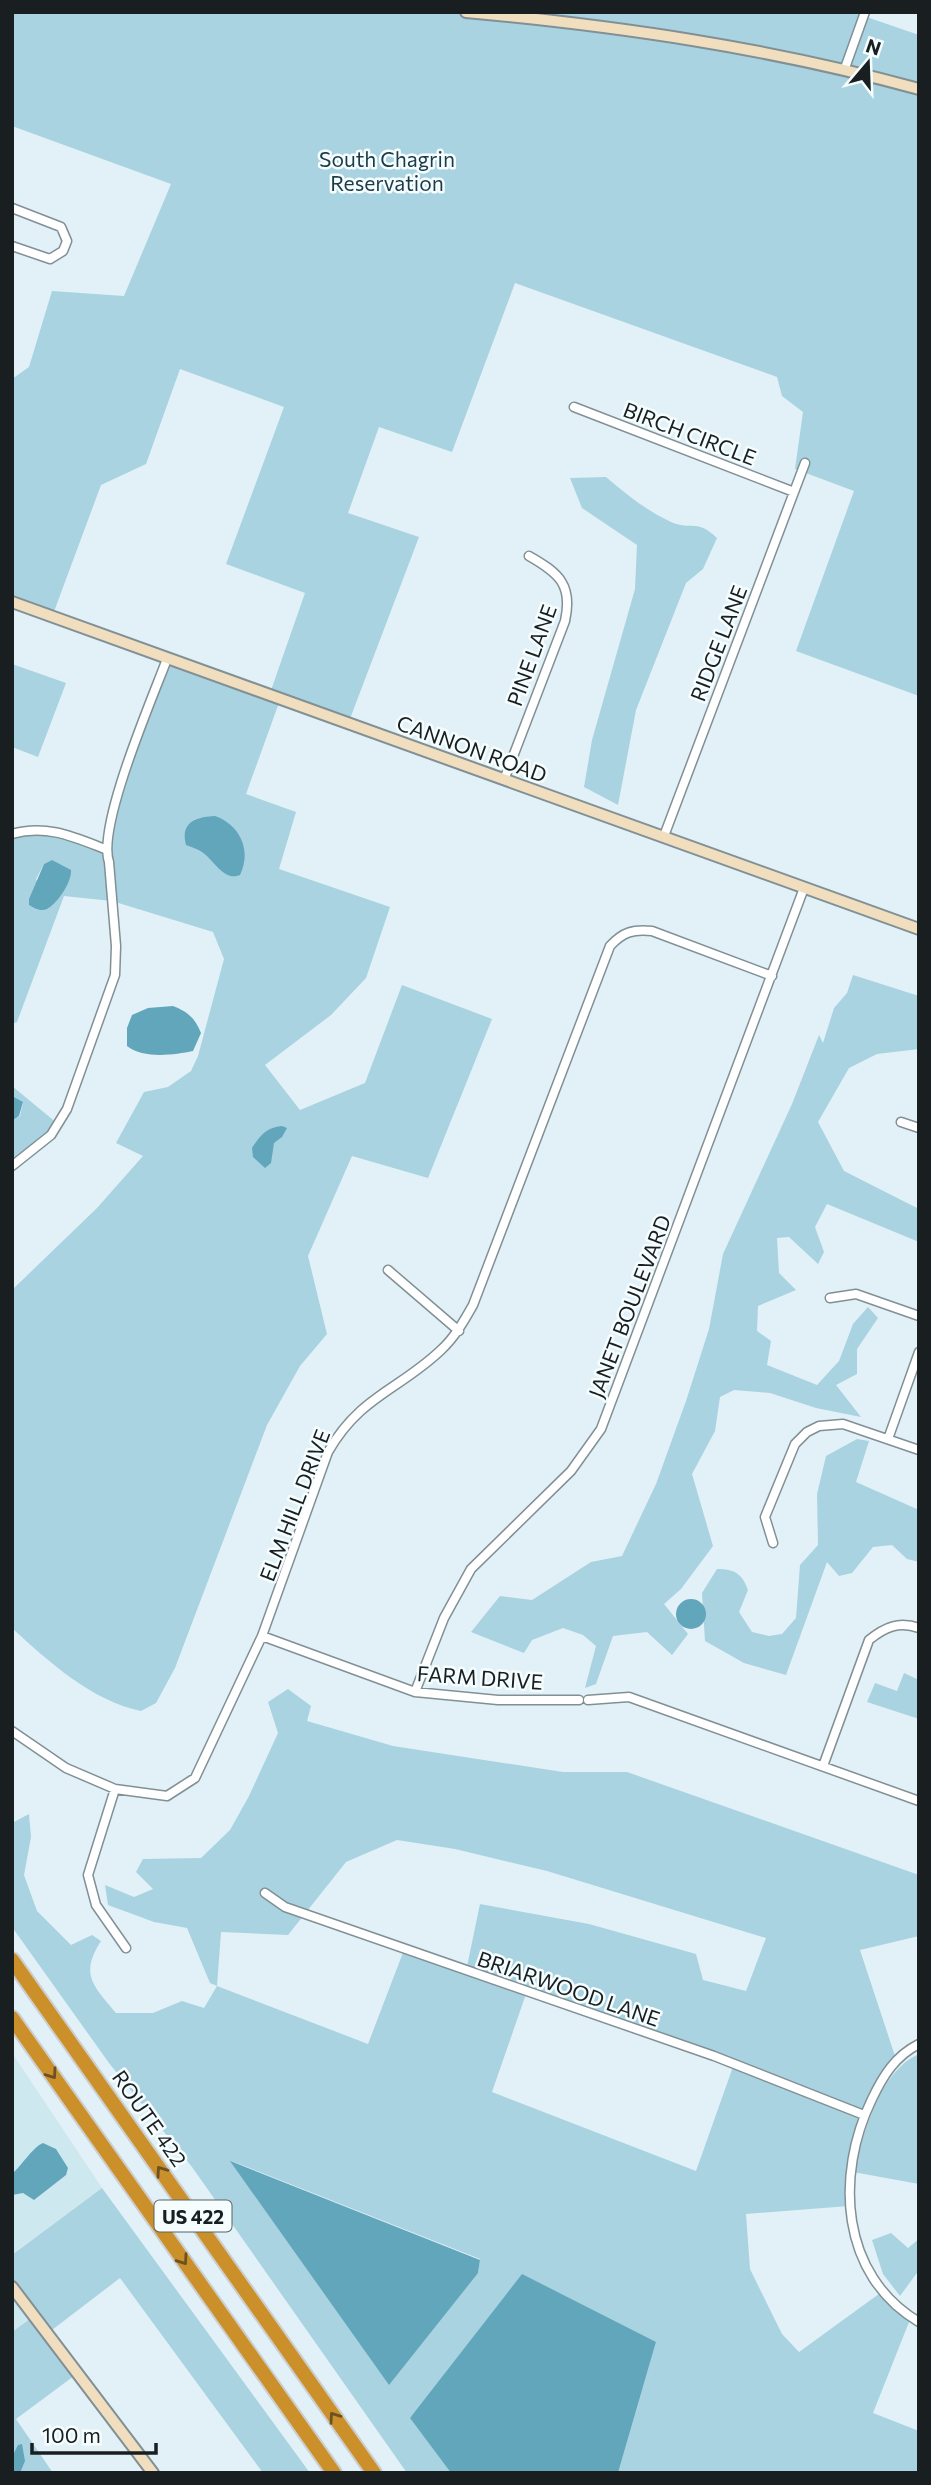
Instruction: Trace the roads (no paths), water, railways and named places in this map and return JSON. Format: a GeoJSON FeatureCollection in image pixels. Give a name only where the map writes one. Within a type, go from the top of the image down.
{"type":"FeatureCollection","features":[{"type":"Feature","properties":{"kind":"highway","name":"ROUTE 422"},"geometry":{"type":"LineString","coordinates":[[12,1960],[374,2473]]}},
{"type":"Feature","properties":{"kind":"highway","name":"US 422"},"geometry":{"type":"LineString","coordinates":[[12,2018],[334,2473]]}},
{"type":"Feature","properties":{"kind":"main road"},"geometry":{"type":"LineString","coordinates":[[466,12],[622,28],[845,68],[919,89]]}},
{"type":"Feature","properties":{"kind":"main road","name":"CANNON ROAD"},"geometry":{"type":"LineString","coordinates":[[12,602],[919,929]]}},
{"type":"Feature","properties":{"kind":"main road"},"geometry":{"type":"LineString","coordinates":[[12,2287],[153,2473]]}},
{"type":"Feature","properties":{"kind":"street"},"geometry":{"type":"LineString","coordinates":[[845,68],[865,12]]}},
{"type":"Feature","properties":{"kind":"street"},"geometry":{"type":"LineString","coordinates":[[12,208],[61,227],[66,241],[63,251],[50,259],[12,246]]}},
{"type":"Feature","properties":{"kind":"street","name":"BIRCH CIRCLE"},"geometry":{"type":"LineString","coordinates":[[574,407],[794,492]]}},
{"type":"Feature","properties":{"kind":"street","name":"RIDGE LANE"},"geometry":{"type":"LineString","coordinates":[[664,836],[805,463]]}},
{"type":"Feature","properties":{"kind":"street","name":"PINE LANE"},"geometry":{"type":"LineString","coordinates":[[504,780],[565,621],[569,600],[562,581],[547,566],[529,556]]}},
{"type":"Feature","properties":{"kind":"street"},"geometry":{"type":"LineString","coordinates":[[12,1166],[51,1135],[67,1109],[115,975],[116,946],[109,862],[105,849],[110,820],[167,659]]}},
{"type":"Feature","properties":{"kind":"street"},"geometry":{"type":"LineString","coordinates":[[12,834],[29,829],[53,831],[105,849]]}},
{"type":"Feature","properties":{"kind":"street","name":"JANET BOULEVARD"},"geometry":{"type":"LineString","coordinates":[[415,1692],[444,1618],[471,1569],[571,1471],[601,1429],[804,888]]}},
{"type":"Feature","properties":{"kind":"street","name":"ELM HILL DRIVE"},"geometry":{"type":"LineString","coordinates":[[12,1731],[65,1768],[115,1789],[167,1796],[195,1778],[262,1636],[328,1452],[356,1412],[440,1351],[459,1331],[473,1305],[610,946],[621,935],[636,929],[652,931],[772,976]]}},
{"type":"Feature","properties":{"kind":"street"},"geometry":{"type":"LineString","coordinates":[[901,1122],[919,1128]]}},
{"type":"Feature","properties":{"kind":"street"},"geometry":{"type":"LineString","coordinates":[[388,1270],[459,1331]]}},
{"type":"Feature","properties":{"kind":"street"},"geometry":{"type":"LineString","coordinates":[[830,1298],[856,1294],[919,1316]]}},
{"type":"Feature","properties":{"kind":"street"},"geometry":{"type":"LineString","coordinates":[[888,1439],[919,1352]]}},
{"type":"Feature","properties":{"kind":"street"},"geometry":{"type":"LineString","coordinates":[[773,1543],[765,1517],[795,1444],[807,1432],[819,1426],[843,1424],[919,1450]]}},
{"type":"Feature","properties":{"kind":"street"},"geometry":{"type":"LineString","coordinates":[[823,1766],[869,1640],[885,1627],[908,1624],[919,1628]]}},
{"type":"Feature","properties":{"kind":"street","name":"FARM DRIVE"},"geometry":{"type":"LineString","coordinates":[[262,1636],[415,1692],[498,1700],[629,1698],[919,1801]]}},
{"type":"Feature","properties":{"kind":"street"},"geometry":{"type":"LineString","coordinates":[[115,1789],[88,1875],[96,1905],[126,1948]]}},
{"type":"Feature","properties":{"kind":"street","name":"BRIARWOOD LANE"},"geometry":{"type":"LineString","coordinates":[[265,1893],[285,1907],[510,1988],[714,2056],[864,2115]]}},
{"type":"Feature","properties":{"kind":"street"},"geometry":{"type":"LineString","coordinates":[[919,2044],[896,2059],[882,2078],[864,2115],[848,2183],[852,2232],[863,2260],[883,2291],[904,2313],[919,2322]]}},
{"type":"Feature","properties":{"kind":"park label","name":"South Chagrin Reservation"},"geometry":{"type":"Point","coordinates":[387,170]}}]}
